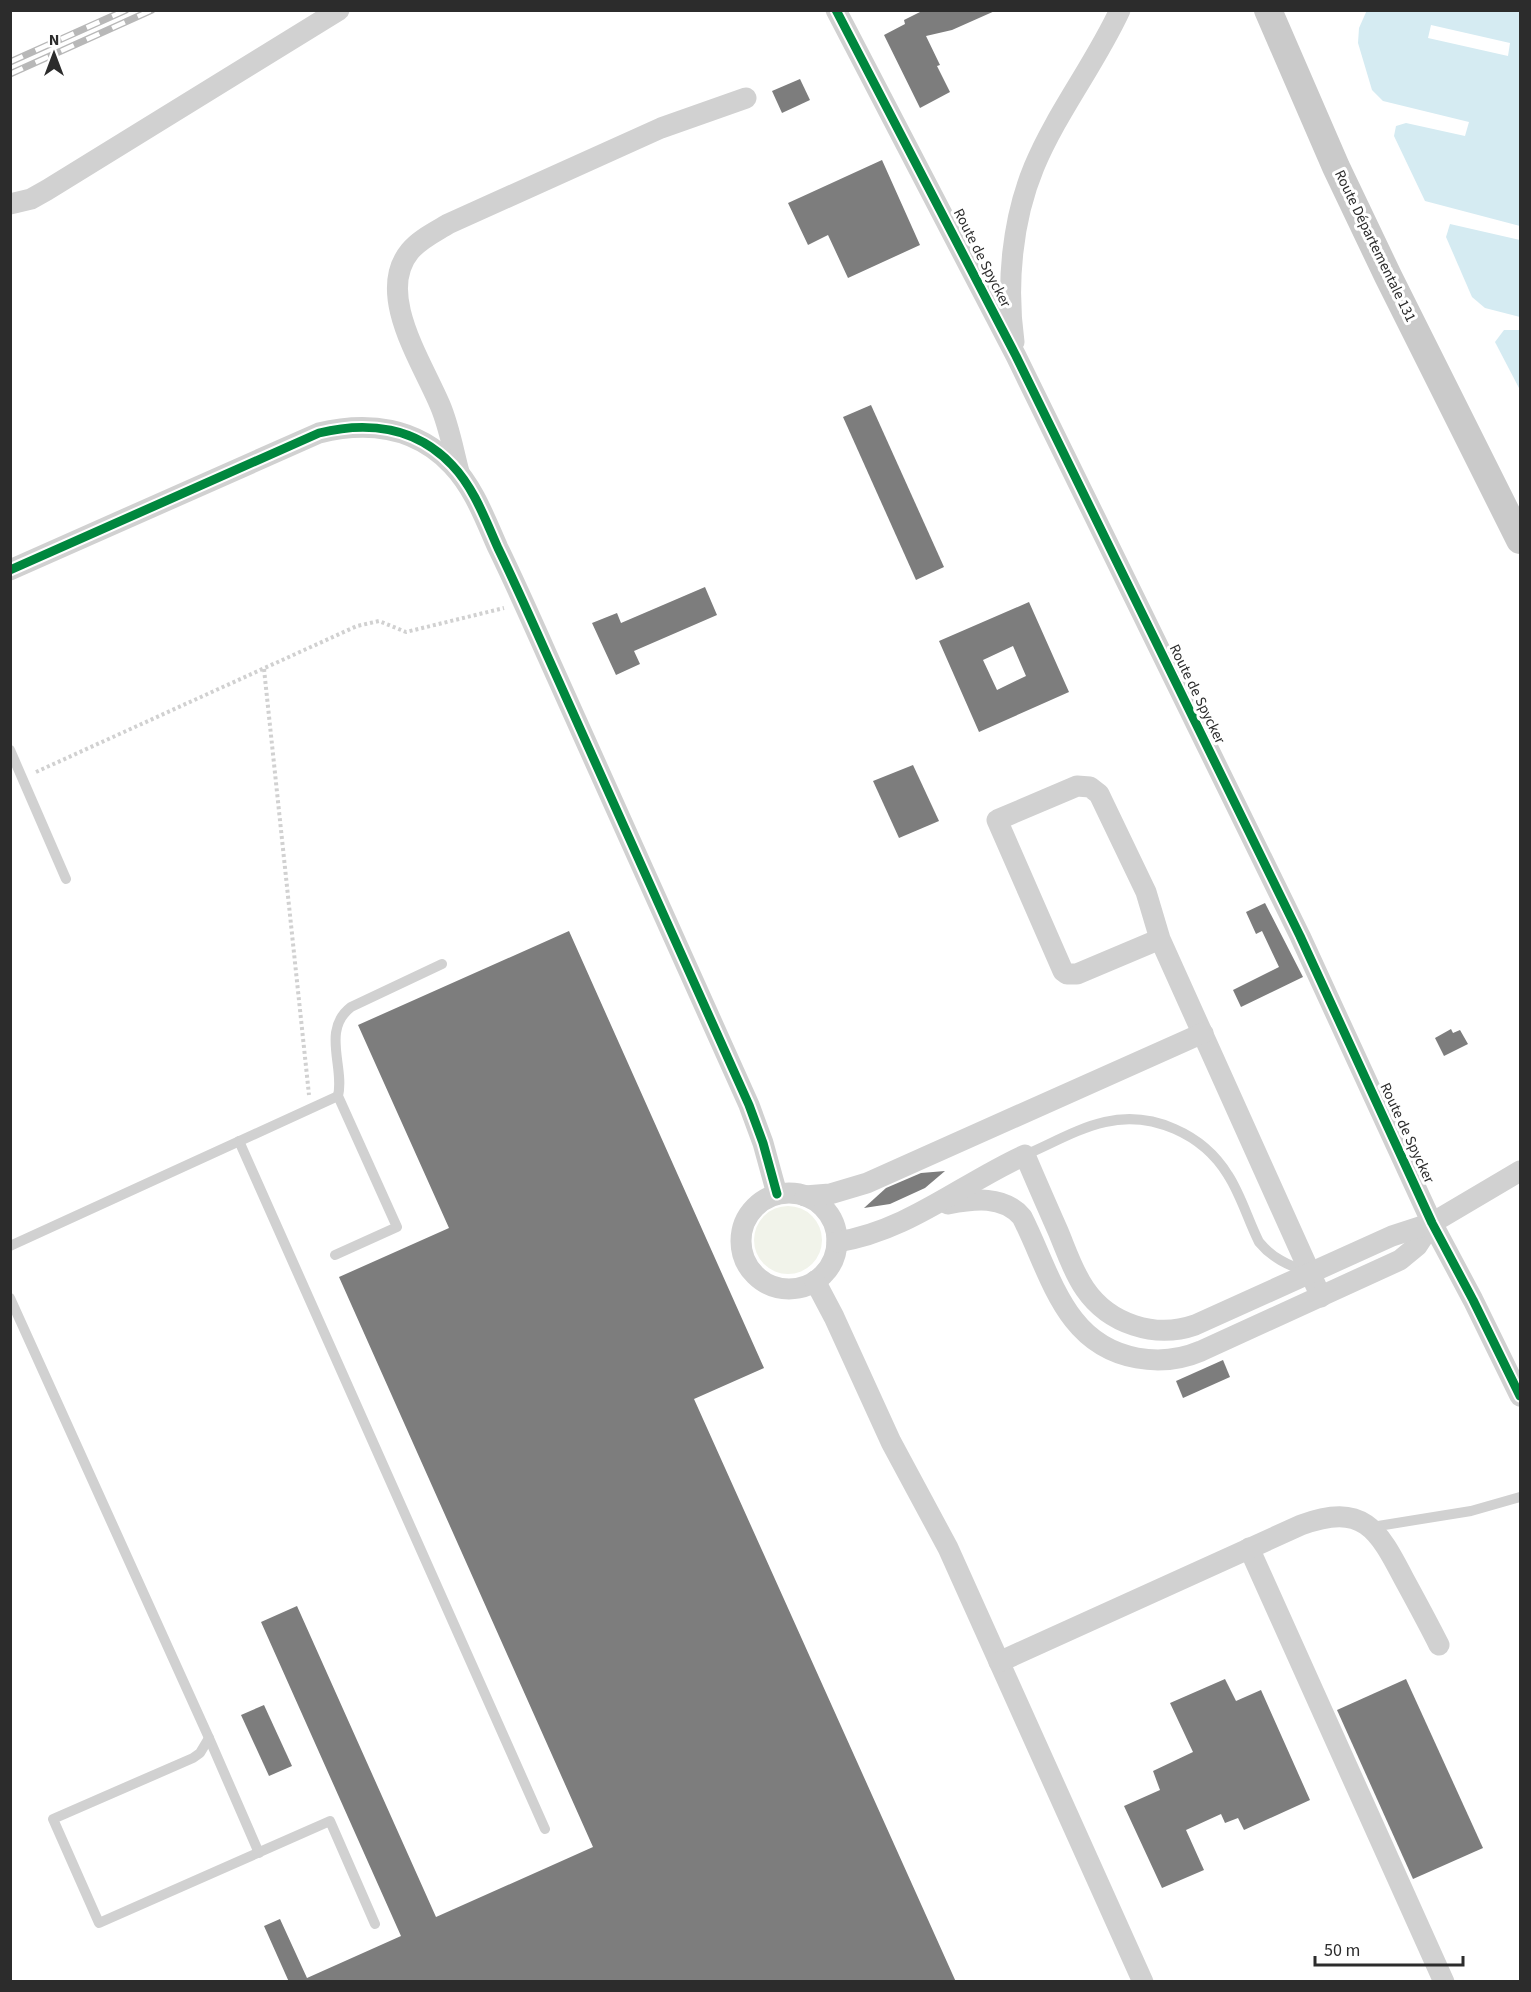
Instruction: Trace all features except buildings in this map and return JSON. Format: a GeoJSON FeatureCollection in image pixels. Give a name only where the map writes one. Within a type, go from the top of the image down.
{"type":"FeatureCollection","features":[{"type":"Feature","properties":{"kind":"main road","name":"Route Départementale 131"},"geometry":{"type":"LineString","coordinates":[[1268,10],[1355,207],[1521,540]]}},
{"type":"Feature","properties":{"kind":"main road","name":"Route Départementale 131"},"geometry":{"type":"LineString","coordinates":[[1491,477],[1521,527]]}},
{"type":"Feature","properties":{"kind":"street"},"geometry":{"type":"LineString","coordinates":[[10,204],[31,199],[54,186],[339,10]]}},
{"type":"Feature","properties":{"kind":"street","name":"Route de Spycker"},"geometry":{"type":"LineString","coordinates":[[836,10],[1016,356],[1300,936],[1432,1223],[1521,1396]]}},
{"type":"Feature","properties":{"kind":"street","name":"Route de Spycker"},"geometry":{"type":"LineString","coordinates":[[1016,356],[1012,326],[1012,279],[1016,233],[1025,192],[1039,155],[1103,45],[1120,10]]}},
{"type":"Feature","properties":{"kind":"street"},"geometry":{"type":"LineString","coordinates":[[460,474],[444,415],[401,317],[398,305],[399,275],[409,252],[433,233],[469,215],[661,128],[746,98]]}},
{"type":"Feature","properties":{"kind":"street"},"geometry":{"type":"LineString","coordinates":[[10,570],[298,441],[329,431],[369,427],[399,432],[436,452],[460,474],[476,499],[524,603],[749,1105],[763,1143],[777,1194]]}},
{"type":"Feature","properties":{"kind":"street"},"geometry":{"type":"LineString","coordinates":[[1161,939],[1077,974],[1072,975],[1063,971],[997,820],[1069,789],[1083,786],[1095,790],[1103,799],[1146,892],[1161,939],[1321,1297]]}},
{"type":"Feature","properties":{"kind":"street"},"geometry":{"type":"LineString","coordinates":[[805,1196],[830,1194],[867,1183],[1203,1033]]}},
{"type":"Feature","properties":{"kind":"street"},"geometry":{"type":"LineString","coordinates":[[836,1236],[870,1236],[935,1206],[996,1169],[1025,1155],[1085,1289],[1106,1312],[1127,1323],[1158,1331],[1185,1328],[1392,1236],[1432,1223],[1521,1171]]}},
{"type":"Feature","properties":{"kind":"street"},"geometry":{"type":"LineString","coordinates":[[836,1236],[826,1210],[814,1200],[791,1193],[777,1194],[758,1204],[746,1220],[741,1240],[745,1260],[757,1277],[775,1287],[795,1288],[815,1281],[823,1275],[832,1262],[836,1236],[849,1202],[867,1183]]}},
{"type":"Feature","properties":{"kind":"street"},"geometry":{"type":"LineString","coordinates":[[935,1206],[978,1199],[998,1201],[1012,1207],[1022,1217],[1065,1309],[1075,1323],[1105,1347],[1133,1357],[1163,1360],[1193,1355],[1406,1257],[1418,1246],[1432,1223]]}},
{"type":"Feature","properties":{"kind":"street"},"geometry":{"type":"LineString","coordinates":[[815,1281],[834,1317],[891,1442],[948,1548],[1143,1982]]}},
{"type":"Feature","properties":{"kind":"street"},"geometry":{"type":"LineString","coordinates":[[999,1662],[1300,1525],[1318,1520],[1349,1518],[1372,1527],[1387,1547],[1439,1645]]}},
{"type":"Feature","properties":{"kind":"street"},"geometry":{"type":"LineString","coordinates":[[1249,1548],[1444,1982]]}},
{"type":"Feature","properties":{"kind":"lane"},"geometry":{"type":"LineString","coordinates":[[10,750],[66,879]]}},
{"type":"Feature","properties":{"kind":"lane"},"geometry":{"type":"LineString","coordinates":[[335,1255],[397,1227],[338,1096],[340,1078],[335,1044],[339,1023],[345,1011],[442,964]]}},
{"type":"Feature","properties":{"kind":"lane"},"geometry":{"type":"LineString","coordinates":[[10,1246],[338,1096]]}},
{"type":"Feature","properties":{"kind":"lane"},"geometry":{"type":"LineString","coordinates":[[1025,1155],[1106,1122],[1137,1119],[1171,1127],[1195,1140],[1224,1168],[1263,1247],[1284,1263],[1310,1273]]}},
{"type":"Feature","properties":{"kind":"lane"},"geometry":{"type":"LineString","coordinates":[[239,1141],[546,1829]]}},
{"type":"Feature","properties":{"kind":"lane"},"geometry":{"type":"LineString","coordinates":[[10,1298],[259,1853]]}},
{"type":"Feature","properties":{"kind":"lane"},"geometry":{"type":"LineString","coordinates":[[1372,1527],[1471,1511],[1521,1497]]}},
{"type":"Feature","properties":{"kind":"lane"},"geometry":{"type":"LineString","coordinates":[[209,1738],[200,1753],[193,1758],[53,1819],[99,1923],[330,1821],[375,1924]]}},
{"type":"Feature","properties":{"kind":"path"},"geometry":{"type":"LineString","coordinates":[[23,778],[357,626],[379,621],[406,632],[524,603]]}},
{"type":"Feature","properties":{"kind":"path"},"geometry":{"type":"LineString","coordinates":[[264,669],[310,1109]]}},
{"type":"Feature","properties":{"kind":"shaded area"},"geometry":{"type":"Polygon","coordinates":[[[788,1206],[801,1209],[812,1216],[819,1227],[822,1240],[819,1253],[812,1264],[801,1271],[788,1274],[775,1271],[764,1264],[757,1253],[754,1240],[757,1227],[764,1216],[775,1209],[788,1206]]]}},
{"type":"Feature","properties":{"kind":"water"},"geometry":{"type":"Polygon","coordinates":[[[1367,10],[1520,11],[1520,226],[1425,201],[1394,136],[1396,126],[1406,123],[1465,136],[1469,122],[1383,101],[1372,90],[1358,43],[1359,28],[1367,10]],[[1431,25],[1428,38],[1508,56],[1510,43],[1431,25]]]}},
{"type":"Feature","properties":{"kind":"water"},"geometry":{"type":"Polygon","coordinates":[[[1450,224],[1520,240],[1520,317],[1485,308],[1472,297],[1446,237],[1450,224]]]}},
{"type":"Feature","properties":{"kind":"water"},"geometry":{"type":"Polygon","coordinates":[[[1504,330],[1520,330],[1520,390],[1495,342],[1504,330]]]}},
{"type":"Feature","properties":{"kind":"railway"},"geometry":{"type":"LineString","coordinates":[[10,62],[126,10]]}},
{"type":"Feature","properties":{"kind":"railway"},"geometry":{"type":"LineString","coordinates":[[10,74],[152,10]]}},
{"type":"Feature","properties":{"kind":"cycle path"},"geometry":{"type":"LineString","coordinates":[[836,10],[1016,356],[1300,936],[1432,1223],[1520,1396]]}},
{"type":"Feature","properties":{"kind":"cycle path"},"geometry":{"type":"LineString","coordinates":[[10,570],[319,433],[355,428],[390,430],[423,442],[438,452],[460,474],[484,515],[749,1105],[763,1143],[777,1194]]}}]}
